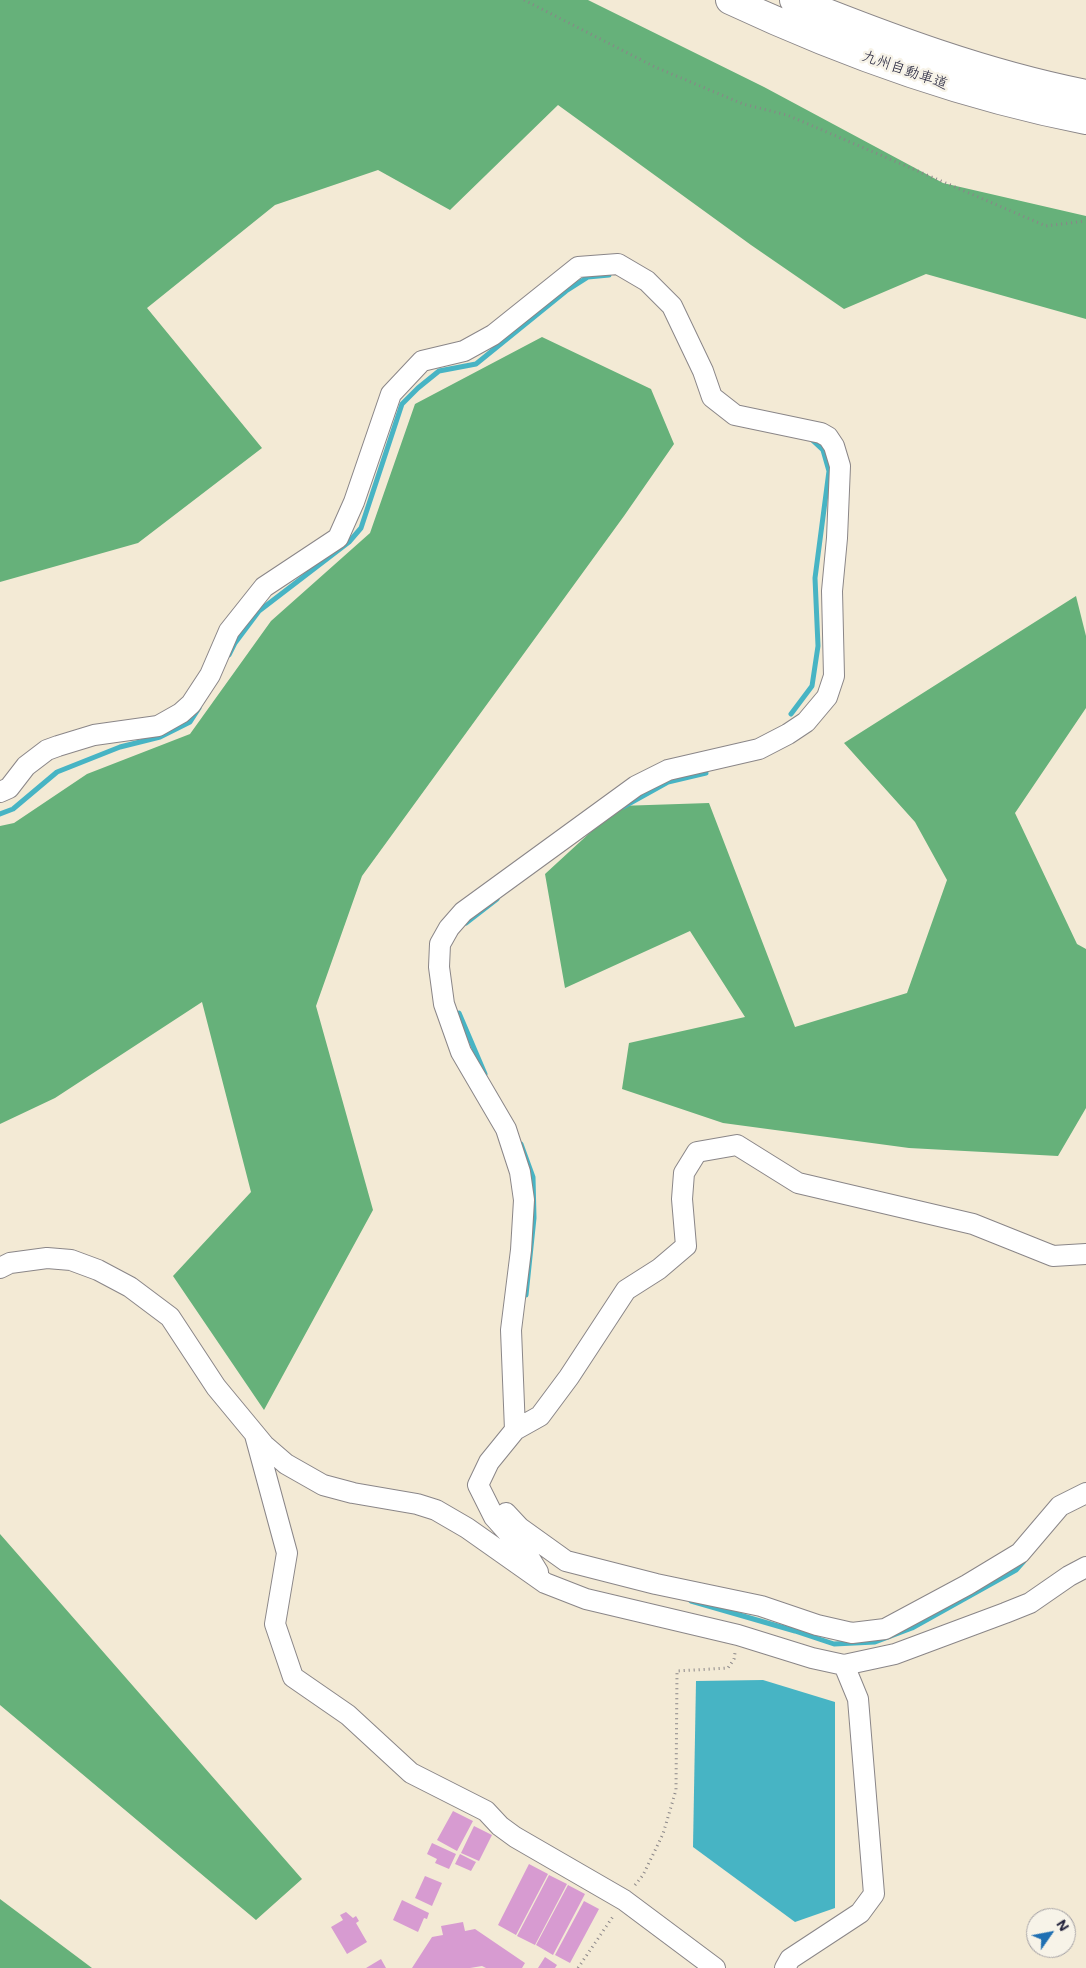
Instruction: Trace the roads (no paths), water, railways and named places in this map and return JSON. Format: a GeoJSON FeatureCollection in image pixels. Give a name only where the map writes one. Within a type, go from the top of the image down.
{"type":"FeatureCollection","features":[{"type":"Feature","properties":{"kind":"highway","name":"九州自動車道"},"geometry":{"type":"LineString","coordinates":[[730,0],[773,20],[850,51],[936,82],[1055,114],[1086,120]]}},
{"type":"Feature","properties":{"kind":"highway","name":"九州自動車道"},"geometry":{"type":"LineString","coordinates":[[794,0],[867,30],[942,56],[1061,89],[1086,94]]}},
{"type":"Feature","properties":{"kind":"street"},"geometry":{"type":"LineString","coordinates":[[0,792],[9,788],[26,766],[48,750],[94,735],[158,726],[181,713],[192,704],[210,675],[229,631],[264,587],[338,538],[354,502],[391,394],[422,361],[464,352],[493,335],[578,267],[618,264],[647,281],[672,306],[703,371],[712,397],[735,415],[821,433],[828,437],[834,446],[840,466],[837,538],[832,590],[834,676],[827,697],[806,722],[788,734],[759,748],[668,770],[636,786],[463,912],[449,928],[440,944],[439,966],[444,1004],[461,1052],[506,1129],[520,1172],[524,1200],[521,1250],[511,1330],[515,1430]]}},
{"type":"Feature","properties":{"kind":"street"},"geometry":{"type":"LineString","coordinates":[[478,1485],[489,1462],[515,1430],[540,1416],[569,1377],[626,1290],[658,1269],[686,1246],[682,1199],[684,1173],[697,1152],[737,1145],[798,1184],[973,1224],[1053,1256],[1086,1254]]}},
{"type":"Feature","properties":{"kind":"street"},"geometry":{"type":"LineString","coordinates":[[0,1268],[10,1263],[47,1258],[71,1260],[98,1270],[130,1287],[170,1317],[216,1387],[276,1456],[323,1485],[352,1493],[417,1504],[436,1510],[467,1528],[545,1583],[586,1598],[738,1635],[812,1658],[844,1665],[895,1654],[1030,1603],[1069,1576],[1086,1567]]}},
{"type":"Feature","properties":{"kind":"street"},"geometry":{"type":"LineString","coordinates":[[255,1434],[288,1553],[275,1624],[292,1677],[348,1715],[411,1773],[486,1811],[514,1837],[624,1900],[715,1968]]}},
{"type":"Feature","properties":{"kind":"street"},"geometry":{"type":"LineString","coordinates":[[478,1485],[520,1528],[566,1562],[656,1584],[761,1606],[817,1625],[852,1633],[885,1629],[968,1585],[1020,1553],[1060,1506],[1086,1493]]}},
{"type":"Feature","properties":{"kind":"street"},"geometry":{"type":"LineString","coordinates":[[478,1485],[494,1517],[527,1554],[545,1583]]}},
{"type":"Feature","properties":{"kind":"street"},"geometry":{"type":"LineString","coordinates":[[785,1968],[790,1959],[860,1913],[874,1894],[858,1699],[844,1665]]}},
{"type":"Feature","properties":{"kind":"water"},"geometry":{"type":"Polygon","coordinates":[[[763,1680],[835,1702],[835,1908],[795,1922],[693,1847],[696,1681],[763,1680]]]}},
{"type":"Feature","properties":{"kind":"waterway"},"geometry":{"type":"LineString","coordinates":[[229,655],[235,643],[259,611],[349,542],[361,528],[402,404],[439,371],[476,364],[566,291],[588,277],[609,275]]}},
{"type":"Feature","properties":{"kind":"waterway"},"geometry":{"type":"LineString","coordinates":[[791,714],[812,686],[818,646],[815,578],[829,471],[823,450],[809,437]]}},
{"type":"Feature","properties":{"kind":"waterway"},"geometry":{"type":"LineString","coordinates":[[0,814],[13,809],[57,772],[120,747],[160,737],[190,722],[199,708]]}},
{"type":"Feature","properties":{"kind":"waterway"},"geometry":{"type":"LineString","coordinates":[[623,807],[668,782],[706,773]]}},
{"type":"Feature","properties":{"kind":"waterway"},"geometry":{"type":"LineString","coordinates":[[466,923],[497,899]]}},
{"type":"Feature","properties":{"kind":"waterway"},"geometry":{"type":"LineString","coordinates":[[459,1013],[485,1074]]}},
{"type":"Feature","properties":{"kind":"waterway"},"geometry":{"type":"LineString","coordinates":[[521,1144],[533,1177],[534,1218],[526,1295]]}},
{"type":"Feature","properties":{"kind":"waterway"},"geometry":{"type":"LineString","coordinates":[[691,1601],[834,1644],[875,1642],[912,1628],[1016,1570],[1024,1561]]}}]}
